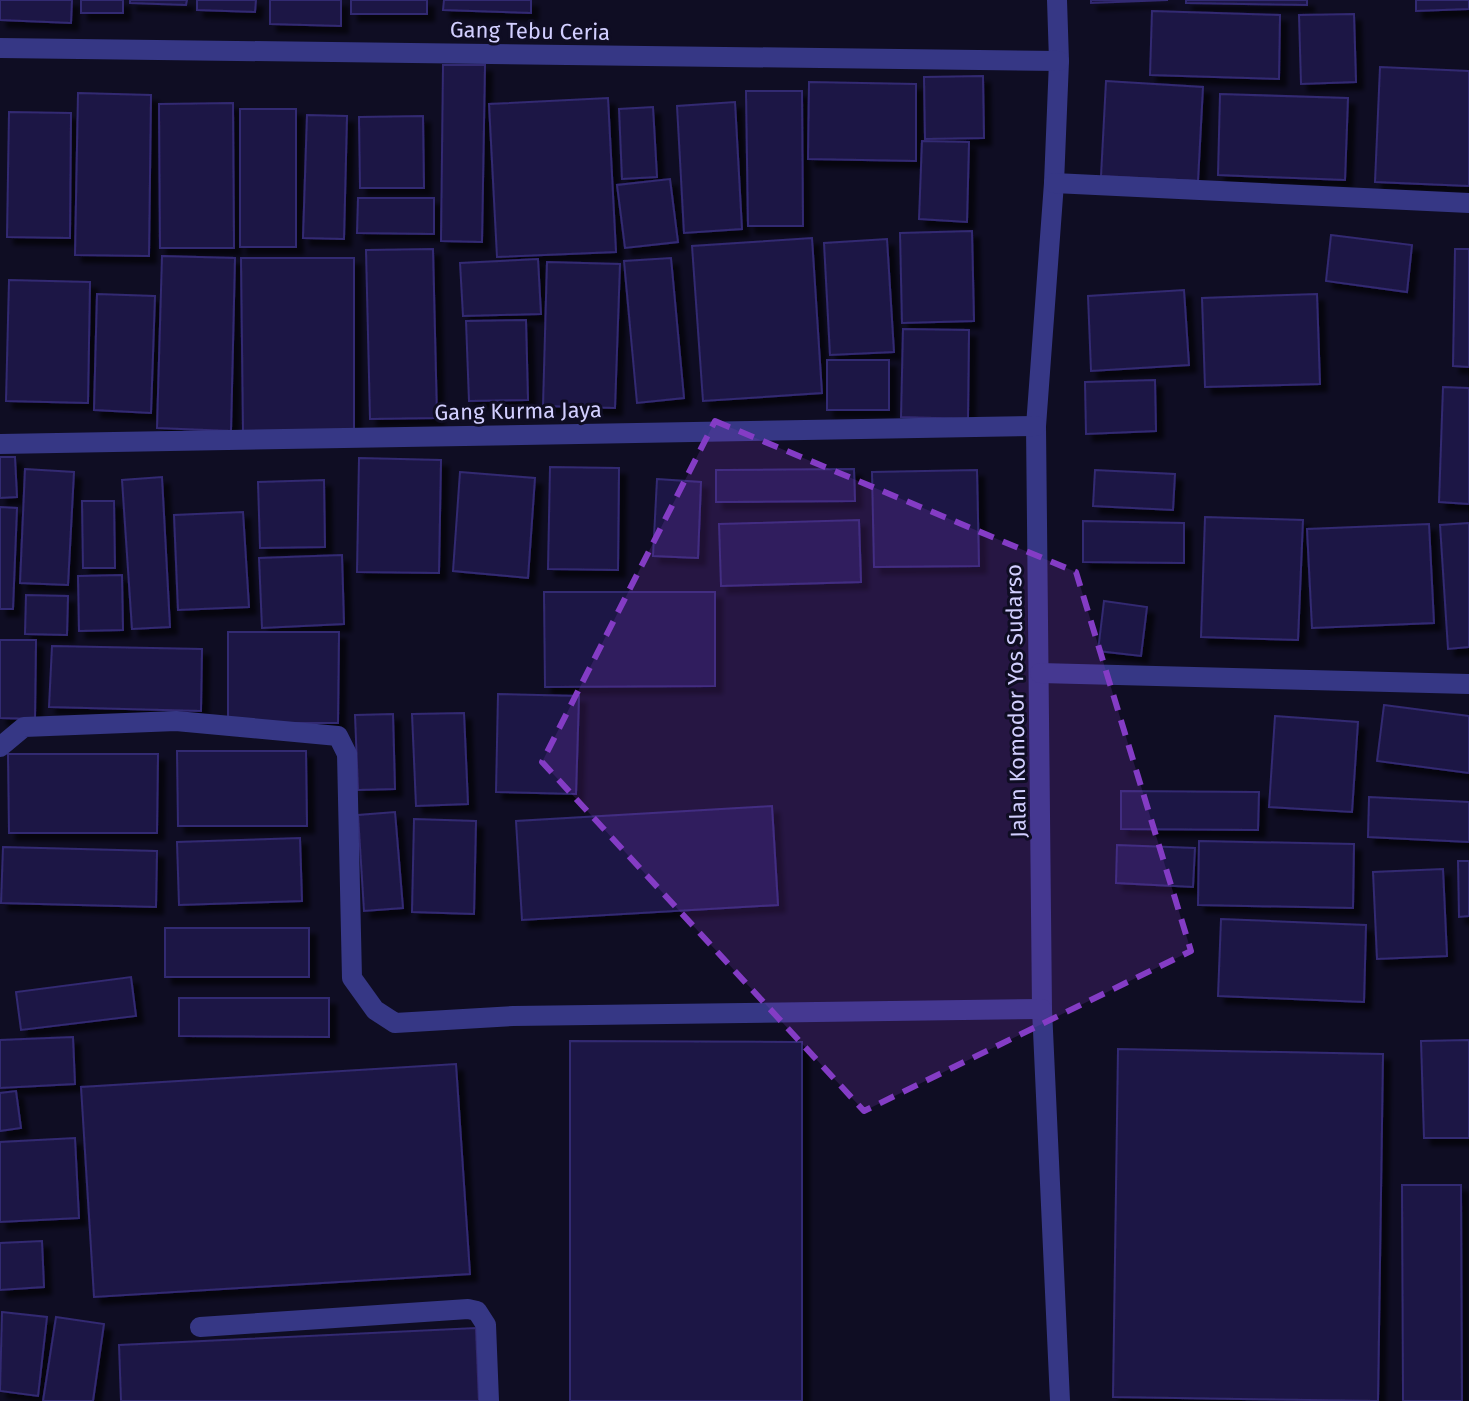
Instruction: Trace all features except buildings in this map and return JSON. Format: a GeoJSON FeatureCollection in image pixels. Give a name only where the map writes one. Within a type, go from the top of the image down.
{"type":"FeatureCollection","features":[{"type":"Feature","properties":{"kind":"street","name":"Jalan Komodor Yos Sudarso"},"geometry":{"type":"LineString","coordinates":[[1057,0],[1059,61],[1054,183],[1036,426],[1042,1009],[1060,1401]]}},
{"type":"Feature","properties":{"kind":"street","name":"Gang Tebu Ceria"},"geometry":{"type":"LineString","coordinates":[[0,48],[1059,61]]}},
{"type":"Feature","properties":{"kind":"street"},"geometry":{"type":"LineString","coordinates":[[1054,183],[1469,203]]}},
{"type":"Feature","properties":{"kind":"street","name":"Gang Kurma Jaya"},"geometry":{"type":"LineString","coordinates":[[0,444],[1036,426]]}},
{"type":"Feature","properties":{"kind":"street"},"geometry":{"type":"LineString","coordinates":[[1040,673],[1469,684]]}},
{"type":"Feature","properties":{"kind":"street"},"geometry":{"type":"LineString","coordinates":[[0,726],[176,721],[338,736],[347,754],[352,978],[375,1010],[395,1023],[513,1016],[1042,1009]]}},
{"type":"Feature","properties":{"kind":"street"},"geometry":{"type":"LineString","coordinates":[[0,747],[24,727]]}},
{"type":"Feature","properties":{"kind":"street"},"geometry":{"type":"LineString","coordinates":[[200,1327],[468,1309],[477,1311],[486,1325],[489,1401]]}},
{"type":"Feature","properties":{"kind":"highlighted area"},"geometry":{"type":"Polygon","coordinates":[[[715,421],[1076,572],[1191,951],[864,1111],[542,762],[715,421]]]}}]}
